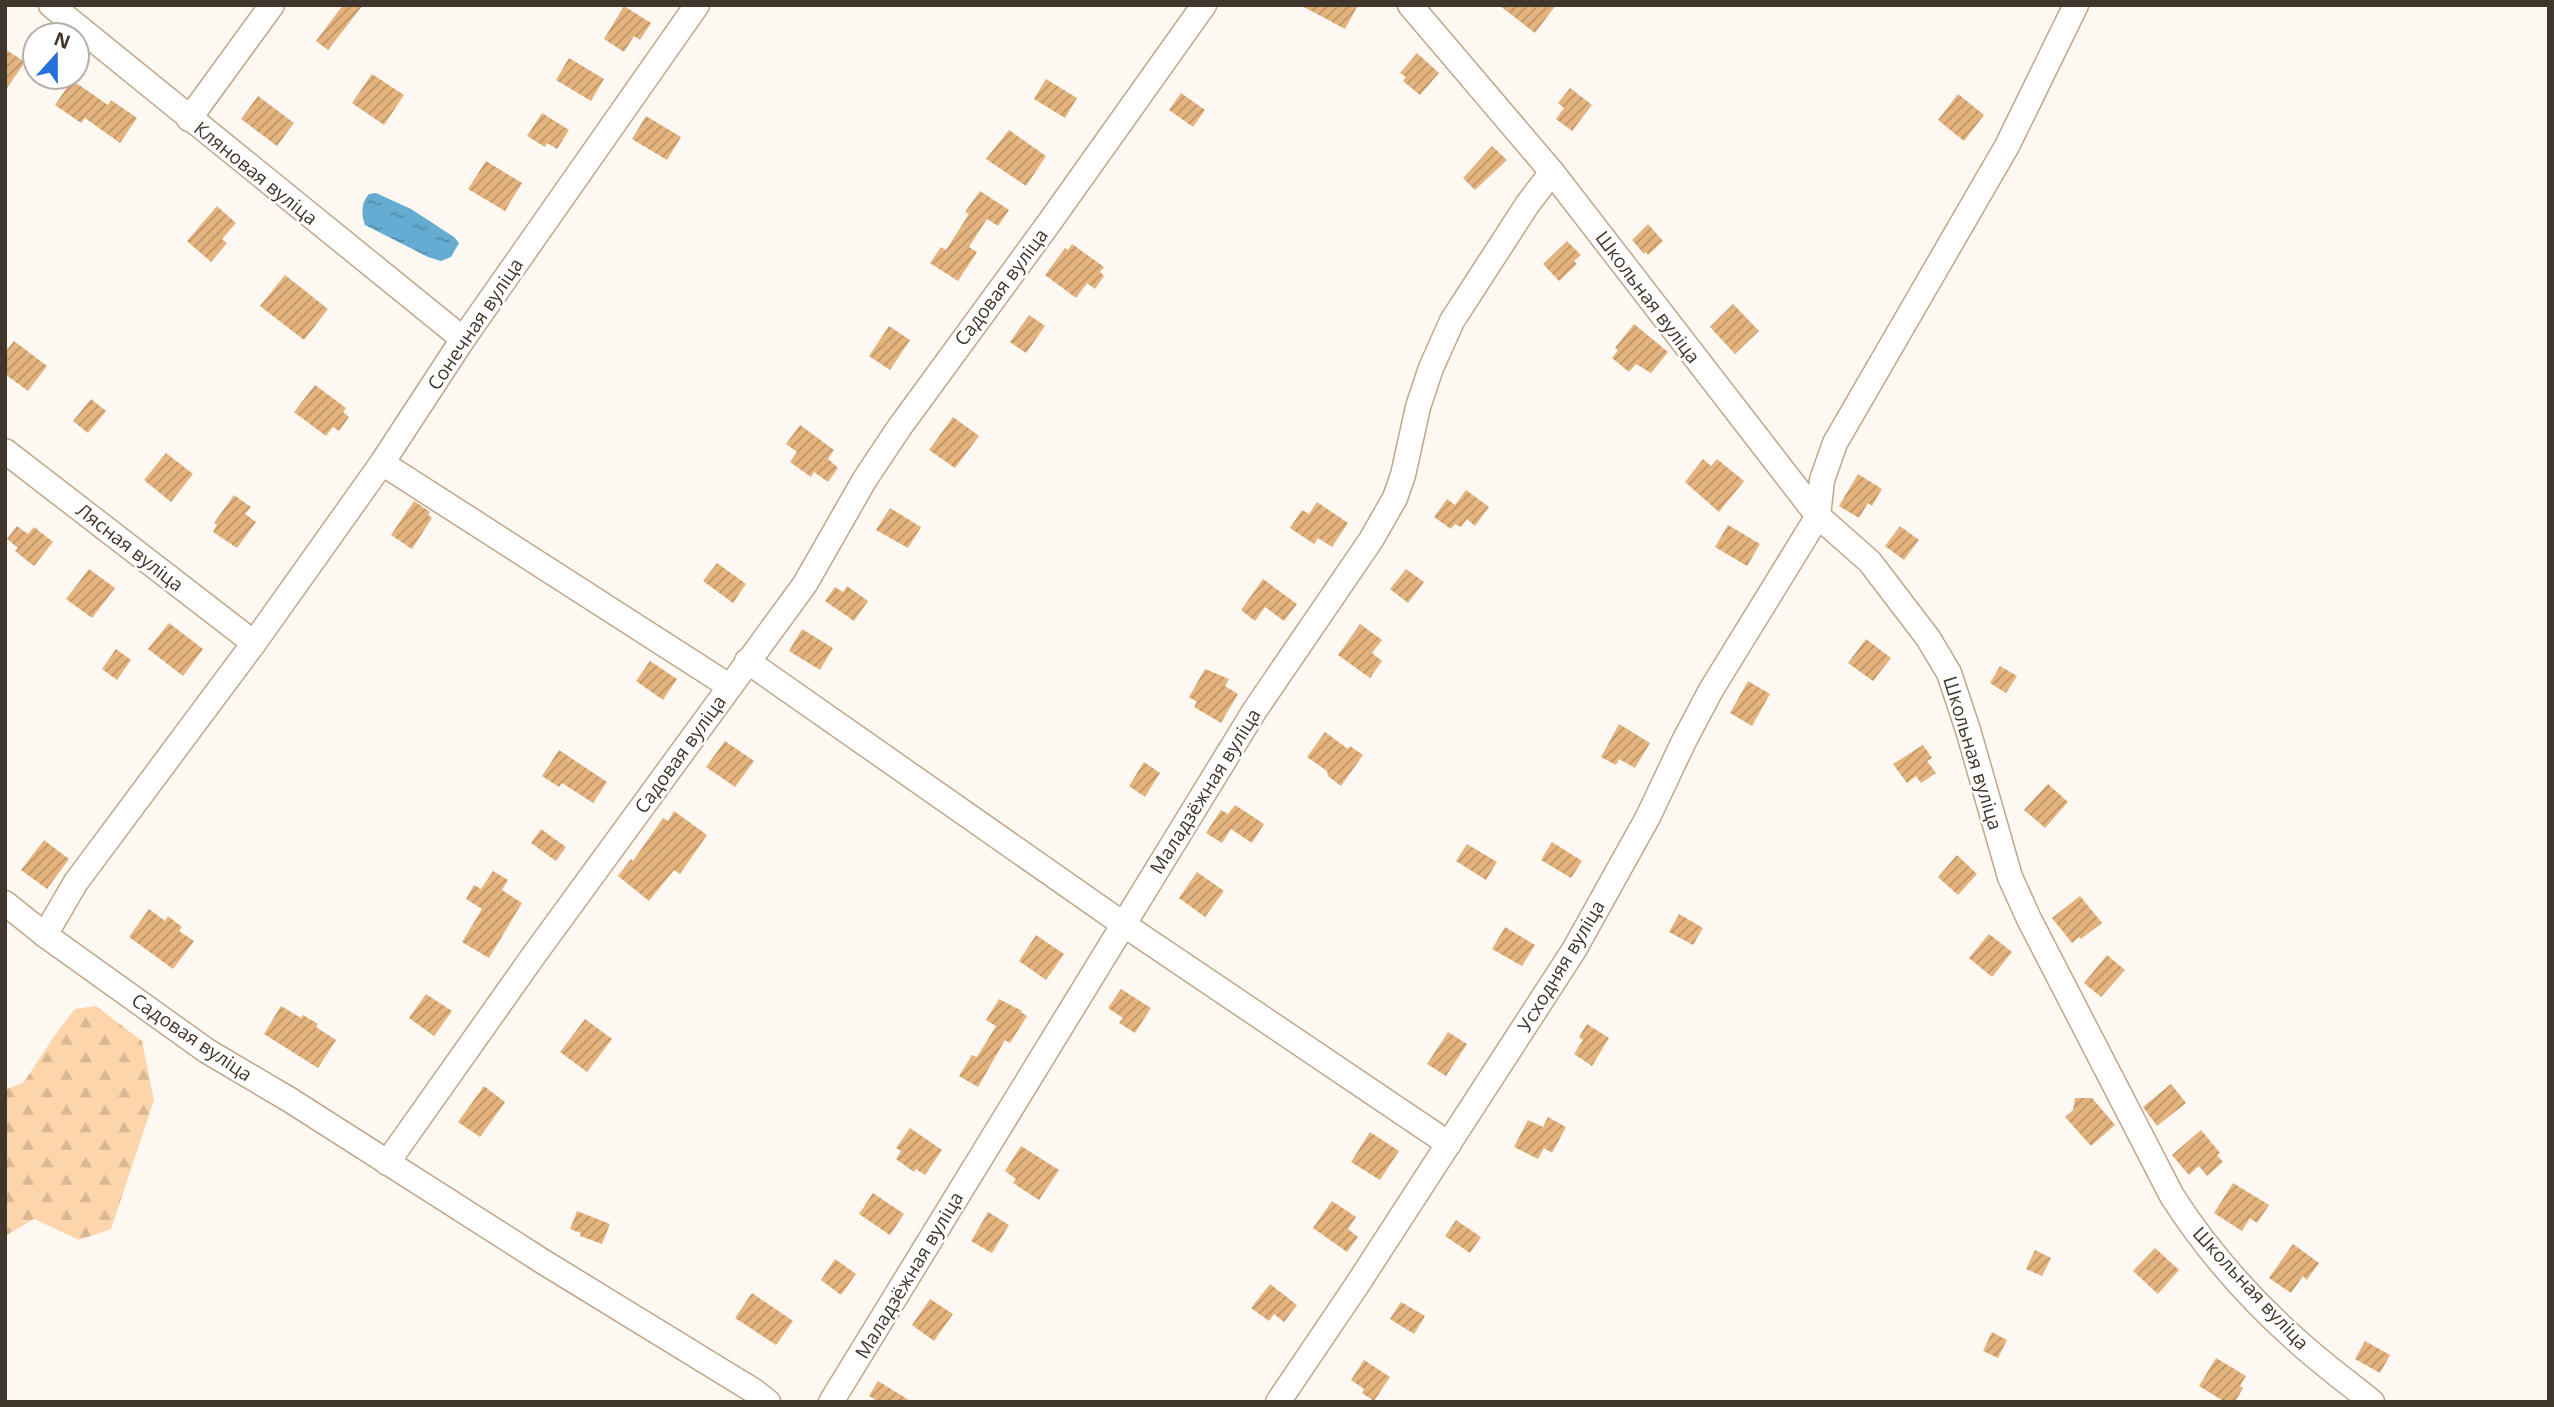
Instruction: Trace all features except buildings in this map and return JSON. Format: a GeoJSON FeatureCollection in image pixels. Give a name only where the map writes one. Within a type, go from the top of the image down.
{"type":"FeatureCollection","features":[{"type":"Feature","properties":{"kind":"street","name":"Кляновая вуліца"},"geometry":{"type":"LineString","coordinates":[[51,5],[463,339]]}},
{"type":"Feature","properties":{"kind":"street"},"geometry":{"type":"LineString","coordinates":[[189,119],[272,5]]}},
{"type":"Feature","properties":{"kind":"street","name":"Сонечная вуліца"},"geometry":{"type":"LineString","coordinates":[[45,936],[76,882],[254,643],[382,463],[463,339],[697,5]]}},
{"type":"Feature","properties":{"kind":"street","name":"Садовая вуліца"},"geometry":{"type":"LineString","coordinates":[[5,903],[45,936],[206,1051],[290,1100],[387,1163],[805,584],[865,479],[906,417],[1049,223],[1204,5]]}},
{"type":"Feature","properties":{"kind":"street","name":"Школьная вуліца"},"geometry":{"type":"LineString","coordinates":[[1410,5],[1552,172],[1818,516],[1870,562],[1928,638],[1949,673],[2010,877],[2029,919],[2178,1205],[2195,1232],[2295,1340],[2372,1402]]}},
{"type":"Feature","properties":{"kind":"street"},"geometry":{"type":"LineString","coordinates":[[1818,516],[1822,480],[1835,443],[2007,146],[2076,5]]}},
{"type":"Feature","properties":{"kind":"street","name":"Маладзёжная вуліца"},"geometry":{"type":"LineString","coordinates":[[831,1402],[1255,710],[1371,540],[1395,498],[1404,475],[1418,407],[1431,368],[1452,321],[1527,205],[1552,172]]}},
{"type":"Feature","properties":{"kind":"street","name":"Лясная вуліца"},"geometry":{"type":"LineString","coordinates":[[5,451],[254,643]]}},
{"type":"Feature","properties":{"kind":"street"},"geometry":{"type":"LineString","coordinates":[[382,463],[729,686]]}},
{"type":"Feature","properties":{"kind":"street","name":"Усходняя вуліца"},"geometry":{"type":"LineString","coordinates":[[1278,1402],[1574,950],[1648,817],[1711,690],[1818,516]]}},
{"type":"Feature","properties":{"kind":"street"},"geometry":{"type":"LineString","coordinates":[[747,661],[1123,924],[1448,1144]]}},
{"type":"Feature","properties":{"kind":"street"},"geometry":{"type":"LineString","coordinates":[[387,1163],[768,1402]]}},
{"type":"Feature","properties":{"kind":"green space"},"geometry":{"type":"Polygon","coordinates":[[[96,1006],[142,1041],[154,1100],[111,1229],[79,1240],[34,1219],[5,1236],[5,1090],[24,1082],[75,1009],[96,1006]]]}},
{"type":"Feature","properties":{"kind":"water"},"geometry":{"type":"Polygon","coordinates":[[[376,193],[411,209],[454,237],[459,243],[451,257],[441,261],[428,257],[365,225],[362,213],[364,201],[369,194],[376,193]]]}}]}
